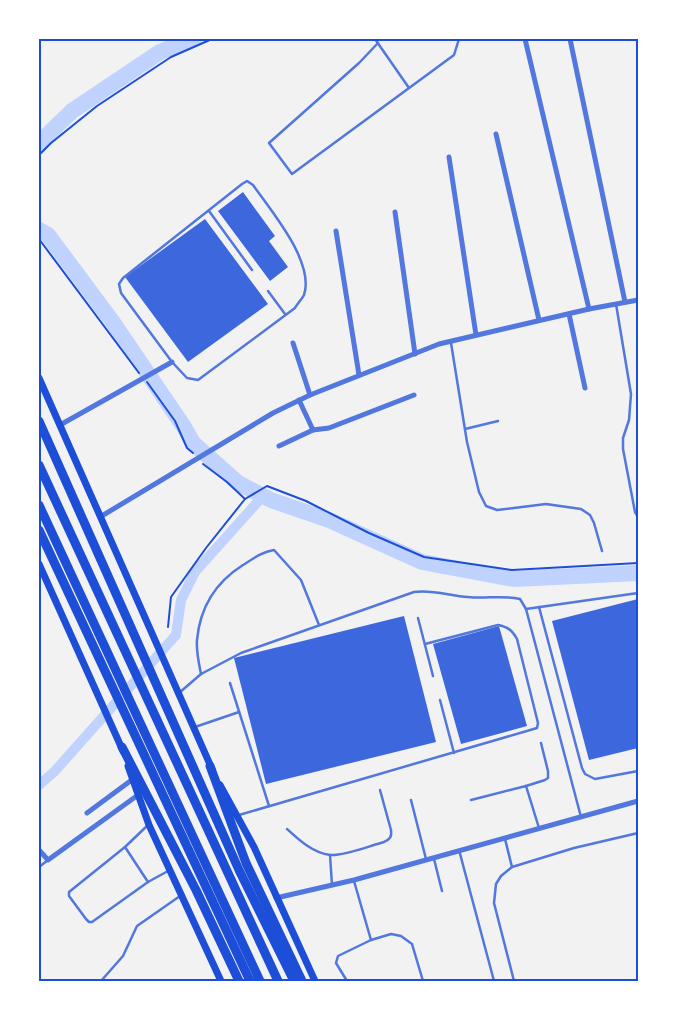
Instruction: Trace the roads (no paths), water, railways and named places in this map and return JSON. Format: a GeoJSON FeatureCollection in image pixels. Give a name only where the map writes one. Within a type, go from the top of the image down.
{"type":"FeatureCollection","features":[{"type":"Feature","properties":{"kind":"highway"},"geometry":{"type":"LineString","coordinates":[[39,421],[235,861],[294,981]]}},
{"type":"Feature","properties":{"kind":"highway"},"geometry":{"type":"LineString","coordinates":[[39,465],[278,981]]}},
{"type":"Feature","properties":{"kind":"highway"},"geometry":{"type":"LineString","coordinates":[[39,505],[260,981]]}},
{"type":"Feature","properties":{"kind":"highway"},"geometry":{"type":"LineString","coordinates":[[39,530],[250,981]]}},
{"type":"Feature","properties":{"kind":"highway"},"geometry":{"type":"LineString","coordinates":[[122,747],[196,890],[239,981]]}},
{"type":"Feature","properties":{"kind":"highway"},"geometry":{"type":"LineString","coordinates":[[210,766],[246,864],[302,981]]}},
{"type":"Feature","properties":{"kind":"main road"},"geometry":{"type":"LineString","coordinates":[[39,378],[210,766],[254,847],[315,981]]}},
{"type":"Feature","properties":{"kind":"main road"},"geometry":{"type":"LineString","coordinates":[[39,564],[122,747],[149,824],[169,870],[221,981]]}},
{"type":"Feature","properties":{"kind":"street"},"geometry":{"type":"LineString","coordinates":[[525,39],[590,309]]}},
{"type":"Feature","properties":{"kind":"street"},"geometry":{"type":"LineString","coordinates":[[570,39],[625,302]]}},
{"type":"Feature","properties":{"kind":"street"},"geometry":{"type":"LineString","coordinates":[[496,134],[539,320]]}},
{"type":"Feature","properties":{"kind":"street"},"geometry":{"type":"LineString","coordinates":[[449,157],[476,335]]}},
{"type":"Feature","properties":{"kind":"street"},"geometry":{"type":"LineString","coordinates":[[395,212],[415,354]]}},
{"type":"Feature","properties":{"kind":"street"},"geometry":{"type":"LineString","coordinates":[[336,231],[359,375]]}},
{"type":"Feature","properties":{"kind":"street"},"geometry":{"type":"LineString","coordinates":[[100,517],[273,413],[310,395],[359,375],[450,341],[616,303],[638,300]]}},
{"type":"Feature","properties":{"kind":"street"},"geometry":{"type":"LineString","coordinates":[[569,314],[585,388]]}},
{"type":"Feature","properties":{"kind":"street"},"geometry":{"type":"LineString","coordinates":[[293,343],[310,395]]}},
{"type":"Feature","properties":{"kind":"street"},"geometry":{"type":"LineString","coordinates":[[60,425],[146,379],[172,362]]}},
{"type":"Feature","properties":{"kind":"street"},"geometry":{"type":"LineString","coordinates":[[279,446],[313,430],[328,428],[414,395]]}},
{"type":"Feature","properties":{"kind":"street"},"geometry":{"type":"LineString","coordinates":[[299,400],[313,430]]}},
{"type":"Feature","properties":{"kind":"street"},"geometry":{"type":"LineString","coordinates":[[88,813],[133,779]]}},
{"type":"Feature","properties":{"kind":"street"},"geometry":{"type":"LineString","coordinates":[[39,850],[48,860],[138,795]]}},
{"type":"Feature","properties":{"kind":"street"},"geometry":{"type":"LineString","coordinates":[[276,898],[354,880],[638,801]]}},
{"type":"Feature","properties":{"kind":"lane"},"geometry":{"type":"LineString","coordinates":[[375,39],[409,88]]}},
{"type":"Feature","properties":{"kind":"lane"},"geometry":{"type":"LineString","coordinates":[[378,43],[359,63],[269,143],[292,174],[454,55],[459,39]]}},
{"type":"Feature","properties":{"kind":"lane"},"geometry":{"type":"LineString","coordinates":[[247,181],[253,185],[294,244],[305,271],[304,295],[295,308],[198,380],[186,378],[172,362],[121,294],[120,284],[123,278],[208,211],[247,181]]}},
{"type":"Feature","properties":{"kind":"lane"},"geometry":{"type":"LineString","coordinates":[[208,211],[252,270]]}},
{"type":"Feature","properties":{"kind":"lane"},"geometry":{"type":"LineString","coordinates":[[268,291],[285,314]]}},
{"type":"Feature","properties":{"kind":"lane"},"geometry":{"type":"LineString","coordinates":[[616,303],[631,394],[629,420],[623,438],[623,449],[635,512],[638,517]]}},
{"type":"Feature","properties":{"kind":"lane"},"geometry":{"type":"LineString","coordinates":[[450,341],[465,429],[479,492],[486,506],[497,510],[554,504],[581,509],[590,515],[602,551]]}},
{"type":"Feature","properties":{"kind":"lane"},"geometry":{"type":"LineString","coordinates":[[465,429],[498,421]]}},
{"type":"Feature","properties":{"kind":"lane"},"geometry":{"type":"LineString","coordinates":[[201,674],[197,642],[202,613],[213,591],[233,572],[263,552],[274,550],[301,580],[319,626]]}},
{"type":"Feature","properties":{"kind":"lane"},"geometry":{"type":"LineString","coordinates":[[178,694],[201,674],[241,653],[414,592],[424,590],[470,598],[512,597],[520,600],[526,609],[581,817]]}},
{"type":"Feature","properties":{"kind":"lane"},"geometry":{"type":"LineString","coordinates":[[526,609],[638,593]]}},
{"type":"Feature","properties":{"kind":"lane"},"geometry":{"type":"LineString","coordinates":[[539,607],[585,774],[595,780],[638,771]]}},
{"type":"Feature","properties":{"kind":"lane"},"geometry":{"type":"LineString","coordinates":[[418,618],[433,676]]}},
{"type":"Feature","properties":{"kind":"lane"},"geometry":{"type":"LineString","coordinates":[[237,815],[537,728],[538,724],[517,639],[513,631],[498,625],[425,644]]}},
{"type":"Feature","properties":{"kind":"lane"},"geometry":{"type":"LineString","coordinates":[[230,683],[269,806]]}},
{"type":"Feature","properties":{"kind":"lane"},"geometry":{"type":"LineString","coordinates":[[440,700],[454,753]]}},
{"type":"Feature","properties":{"kind":"lane"},"geometry":{"type":"LineString","coordinates":[[193,728],[239,712]]}},
{"type":"Feature","properties":{"kind":"lane"},"geometry":{"type":"LineString","coordinates":[[471,800],[545,780],[549,775],[541,742]]}},
{"type":"Feature","properties":{"kind":"lane"},"geometry":{"type":"LineString","coordinates":[[526,786],[539,828]]}},
{"type":"Feature","properties":{"kind":"lane"},"geometry":{"type":"LineString","coordinates":[[286,829],[314,850],[330,855],[384,842],[392,835],[380,790]]}},
{"type":"Feature","properties":{"kind":"lane"},"geometry":{"type":"LineString","coordinates":[[411,800],[426,860]]}},
{"type":"Feature","properties":{"kind":"lane"},"geometry":{"type":"LineString","coordinates":[[149,824],[125,847],[69,892],[69,896],[86,919],[92,922],[148,882],[169,870]]}},
{"type":"Feature","properties":{"kind":"lane"},"geometry":{"type":"LineString","coordinates":[[514,981],[494,903],[496,884],[501,876],[512,867],[574,848],[638,833]]}},
{"type":"Feature","properties":{"kind":"lane"},"geometry":{"type":"LineString","coordinates":[[505,838],[512,867]]}},
{"type":"Feature","properties":{"kind":"lane"},"geometry":{"type":"LineString","coordinates":[[125,847],[148,882]]}},
{"type":"Feature","properties":{"kind":"lane"},"geometry":{"type":"LineString","coordinates":[[459,850],[494,981]]}},
{"type":"Feature","properties":{"kind":"lane"},"geometry":{"type":"LineString","coordinates":[[330,855],[332,885]]}},
{"type":"Feature","properties":{"kind":"lane"},"geometry":{"type":"LineString","coordinates":[[433,858],[442,891]]}},
{"type":"Feature","properties":{"kind":"lane"},"geometry":{"type":"LineString","coordinates":[[39,867],[48,860]]}},
{"type":"Feature","properties":{"kind":"lane"},"geometry":{"type":"LineString","coordinates":[[354,880],[371,940]]}},
{"type":"Feature","properties":{"kind":"lane"},"geometry":{"type":"LineString","coordinates":[[101,981],[123,956],[137,926],[181,895]]}},
{"type":"Feature","properties":{"kind":"lane"},"geometry":{"type":"LineString","coordinates":[[347,981],[336,963],[336,959],[343,953],[371,940],[391,934],[406,938],[412,944],[423,981]]}},
{"type":"Feature","properties":{"kind":"waterway"},"geometry":{"type":"LineString","coordinates":[[39,143],[72,111],[160,52],[194,39]]}},
{"type":"Feature","properties":{"kind":"waterway"},"geometry":{"type":"LineString","coordinates":[[39,230],[48,235],[112,321],[193,443],[238,483],[271,500],[329,520],[422,562],[514,579],[638,573]]}},
{"type":"Feature","properties":{"kind":"waterway"},"geometry":{"type":"LineString","coordinates":[[39,785],[54,772],[176,635],[181,600],[195,572],[263,496]]}}]}
